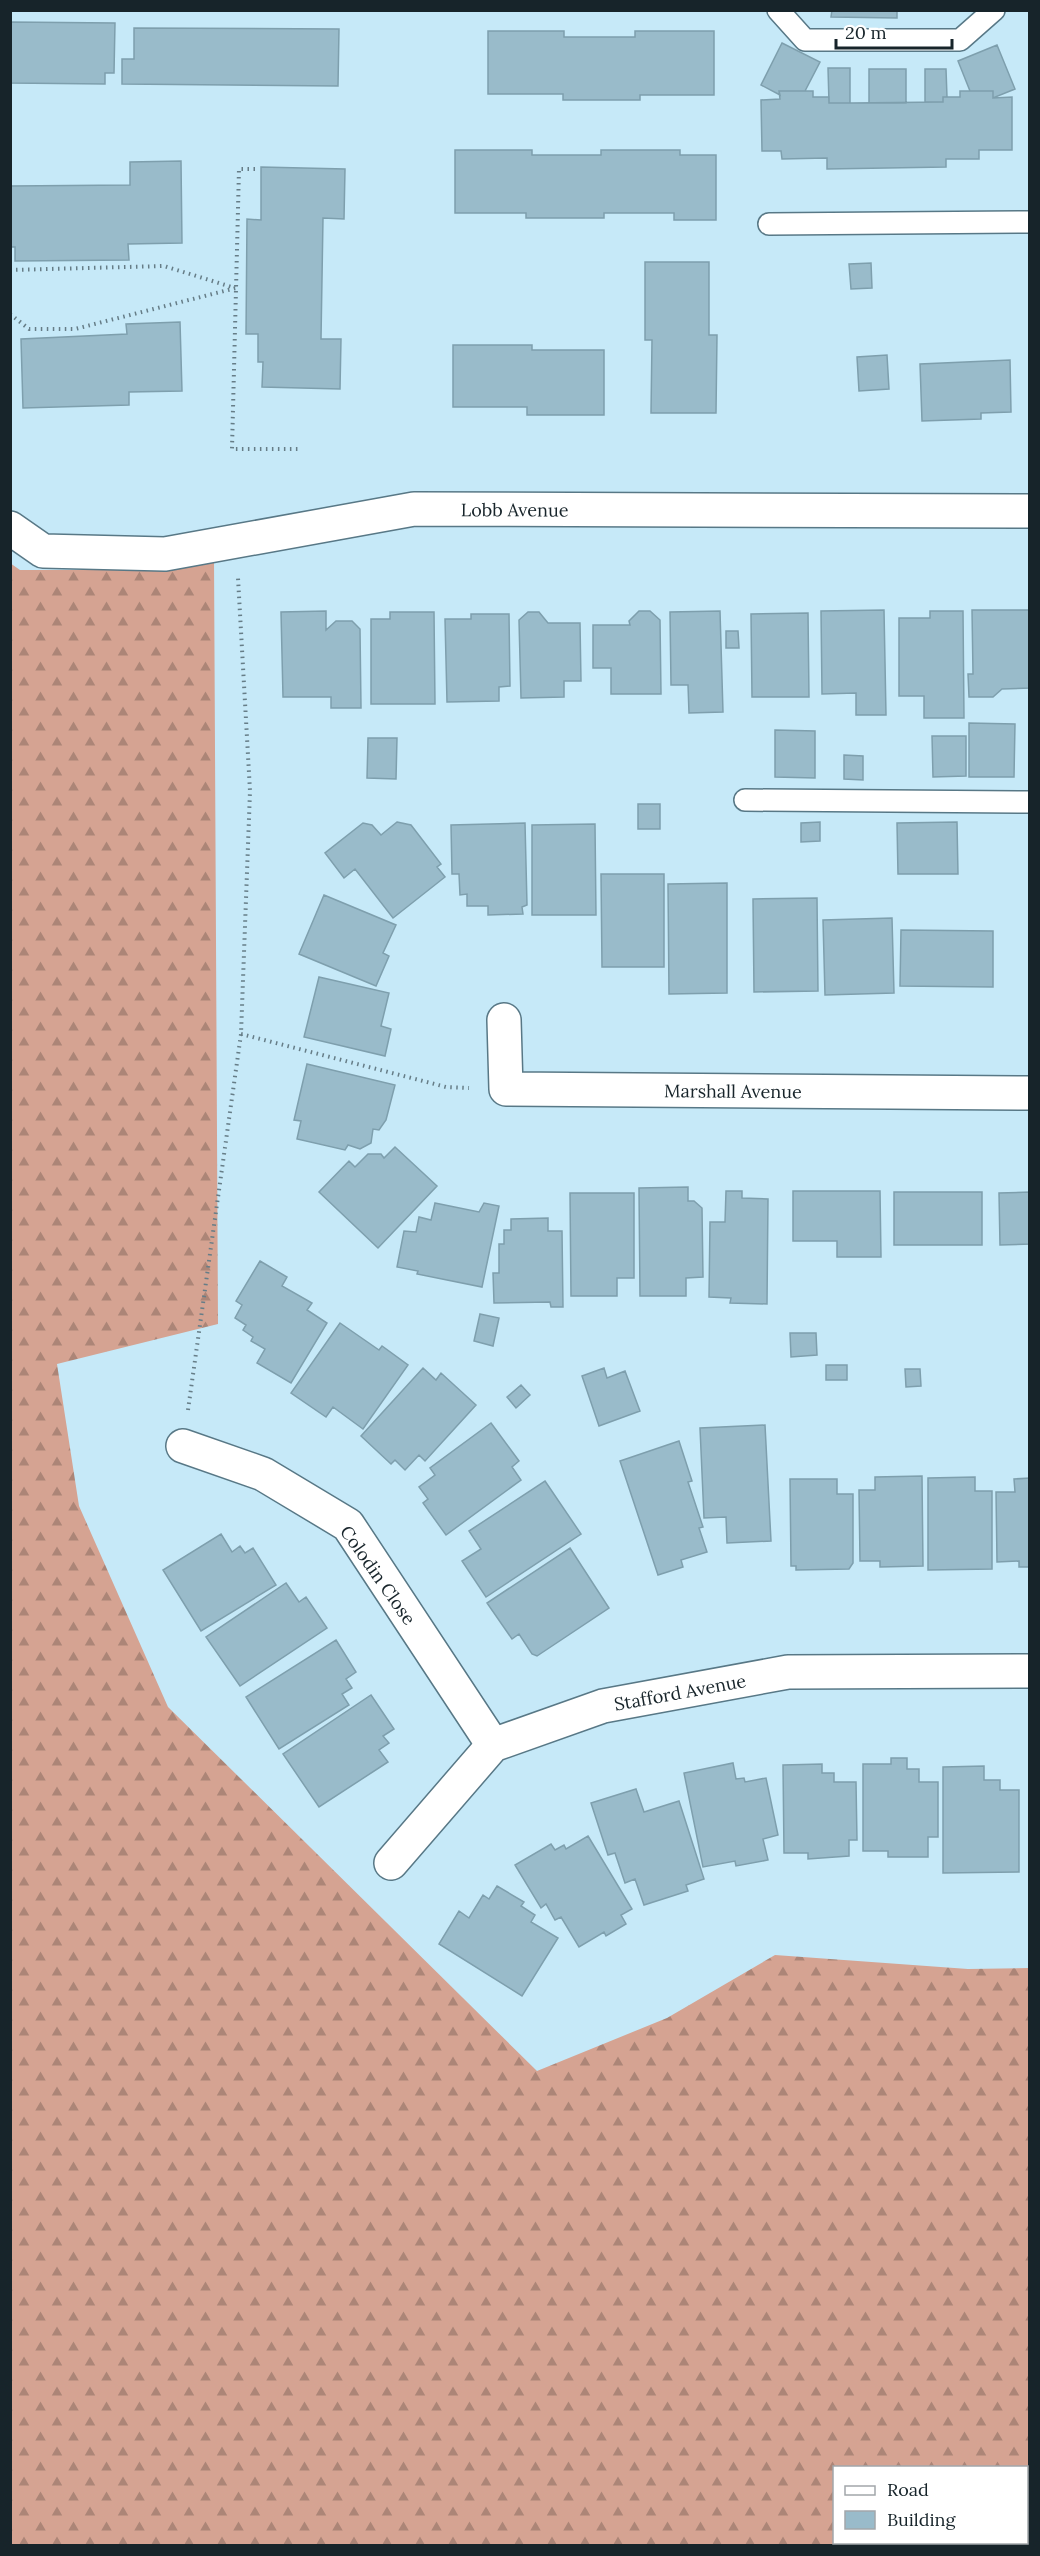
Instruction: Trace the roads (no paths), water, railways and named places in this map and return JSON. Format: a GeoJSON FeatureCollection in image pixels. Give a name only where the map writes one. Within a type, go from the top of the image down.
{"type":"FeatureCollection","features":[{"type":"Feature","properties":{"kind":"street","name":"Lobb Avenue"},"geometry":{"type":"LineString","coordinates":[[10,528],[43,551],[165,554],[414,509],[1029,511]]}},
{"type":"Feature","properties":{"kind":"street","name":"Marshall Avenue"},"geometry":{"type":"LineString","coordinates":[[504,1020],[506,1089],[1029,1093]]}},
{"type":"Feature","properties":{"kind":"street","name":"Colodin Close"},"geometry":{"type":"LineString","coordinates":[[183,1446],[263,1474],[348,1525],[493,1745]]}},
{"type":"Feature","properties":{"kind":"street","name":"Stafford Avenue"},"geometry":{"type":"LineString","coordinates":[[391,1863],[493,1745],[603,1706],[788,1672],[1029,1671]]}},
{"type":"Feature","properties":{"kind":"lane"},"geometry":{"type":"LineString","coordinates":[[778,10],[805,40],[960,40],[994,10]]}},
{"type":"Feature","properties":{"kind":"lane"},"geometry":{"type":"LineString","coordinates":[[769,224],[1029,222]]}},
{"type":"Feature","properties":{"kind":"lane"},"geometry":{"type":"LineString","coordinates":[[745,800],[1029,802]]}}]}
